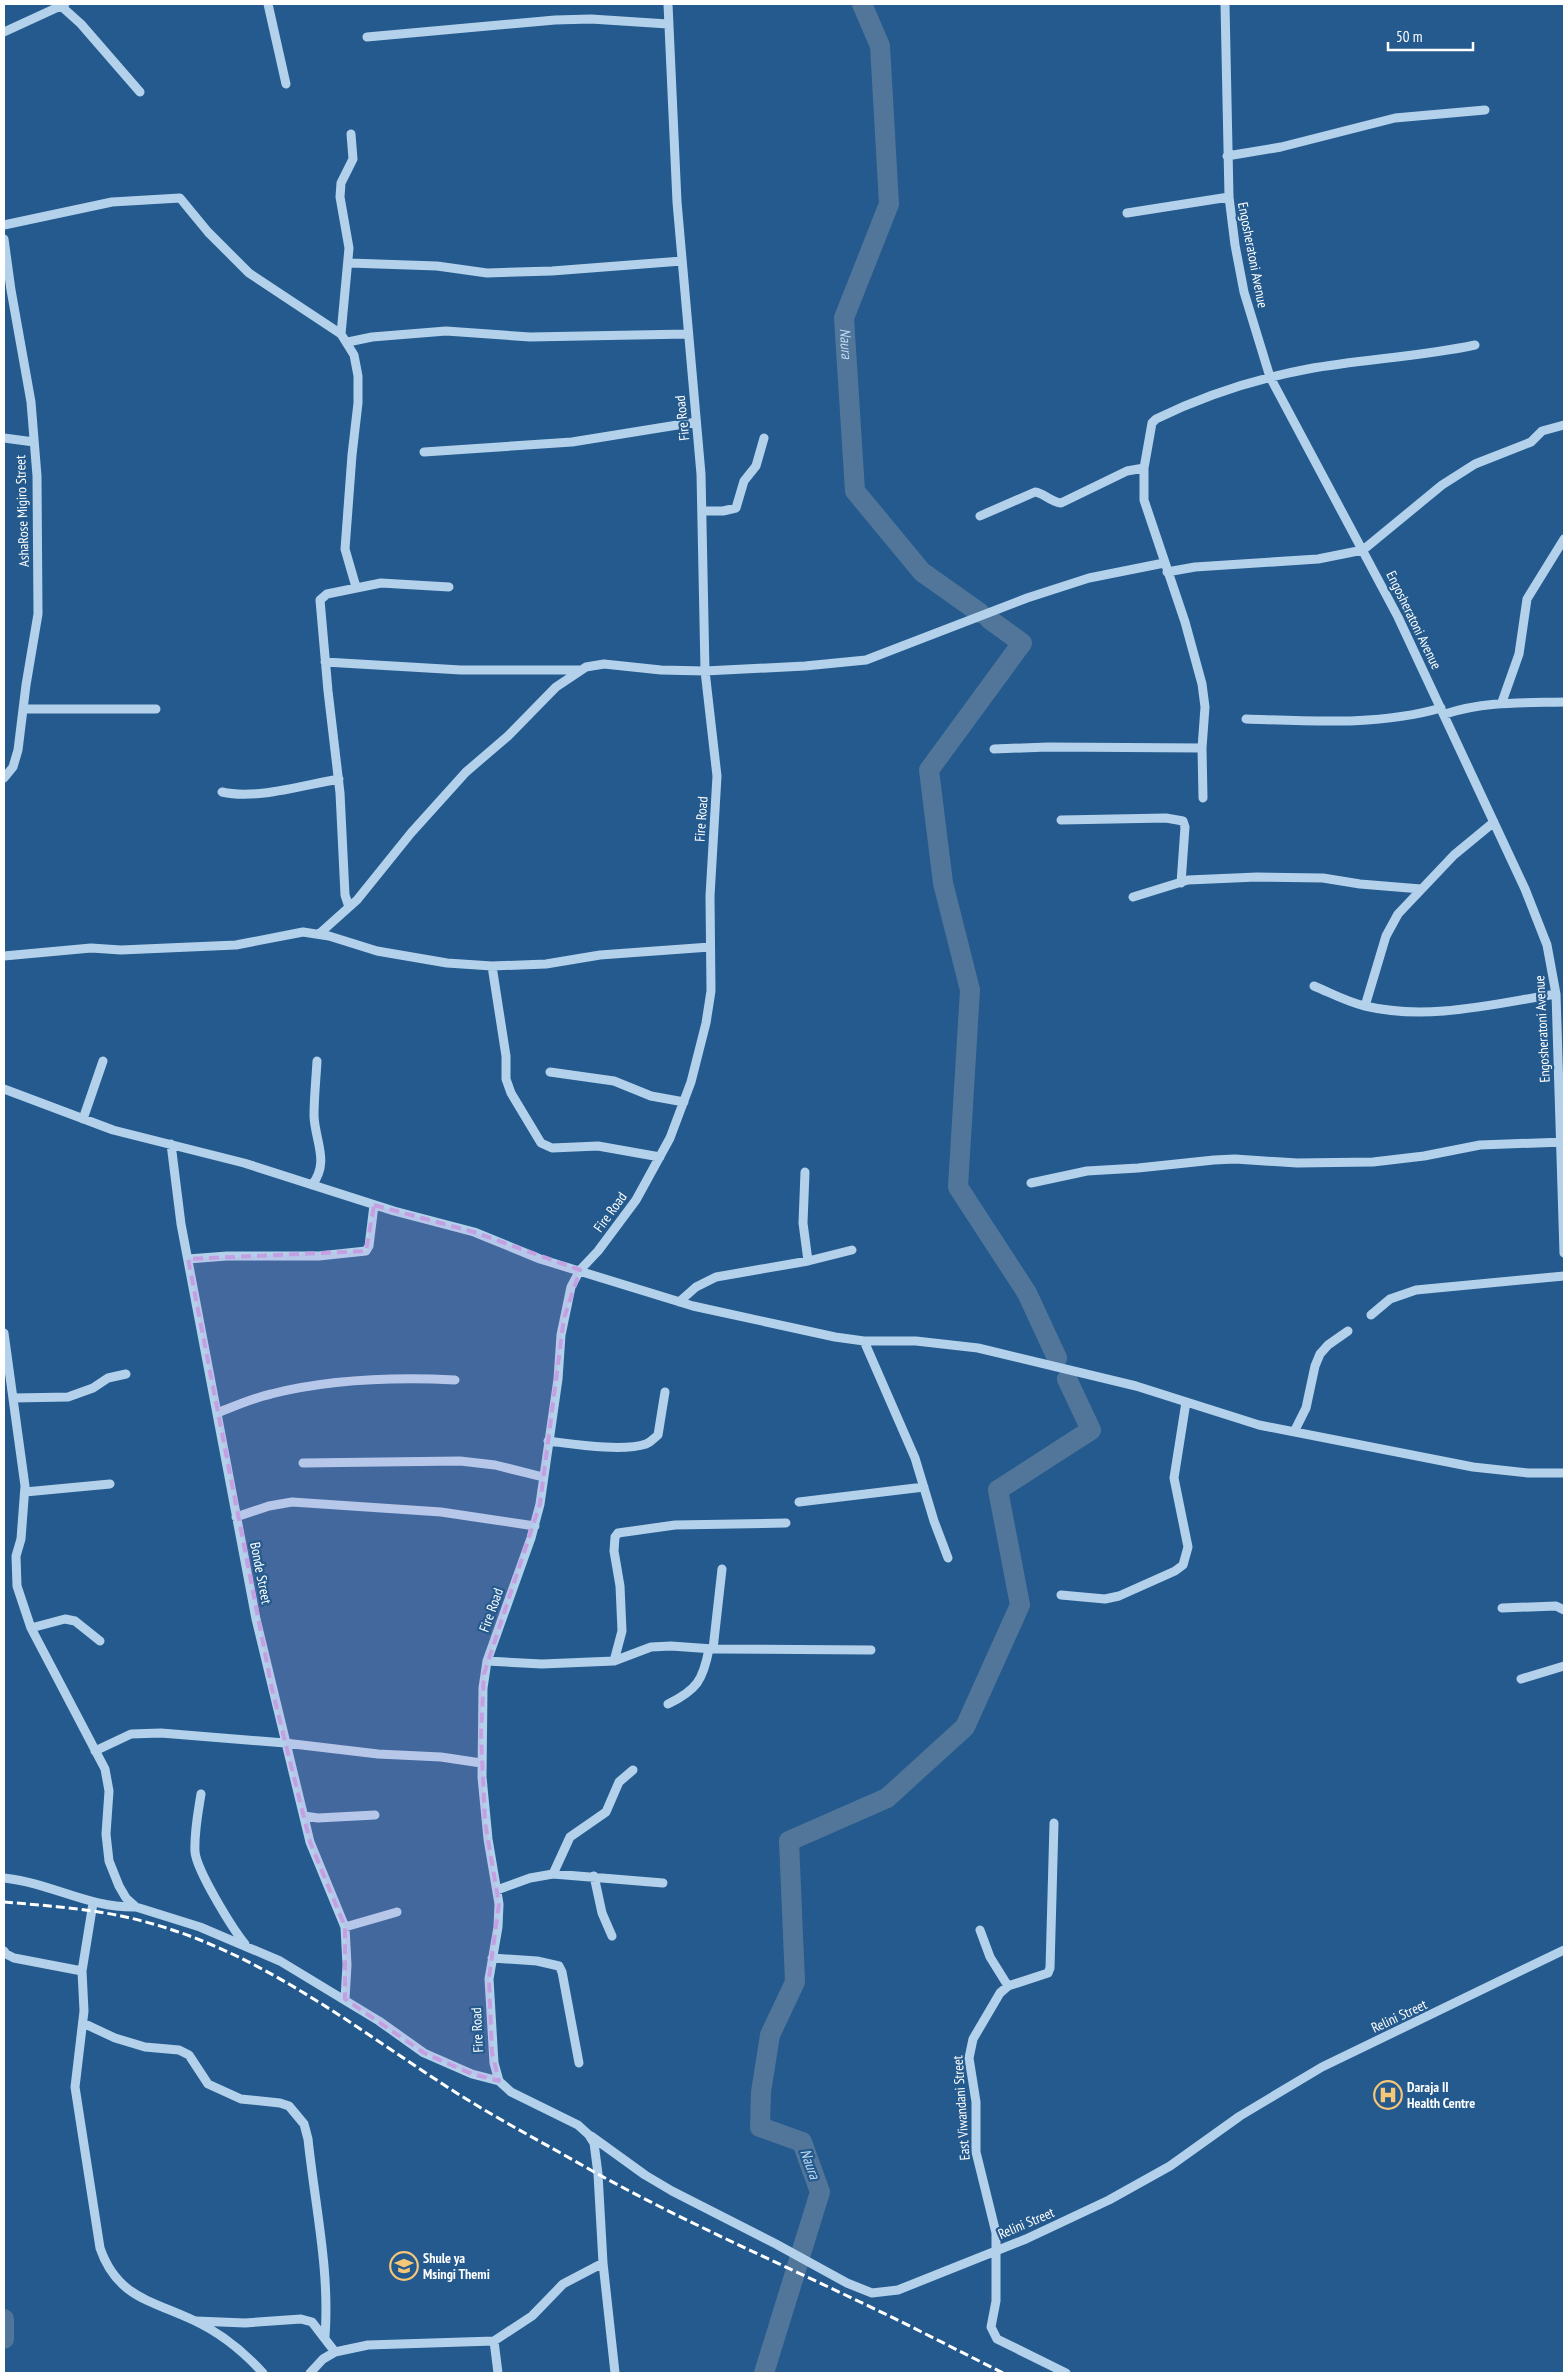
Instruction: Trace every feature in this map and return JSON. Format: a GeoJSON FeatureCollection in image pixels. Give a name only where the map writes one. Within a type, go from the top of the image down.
{"type":"FeatureCollection","features":[{"type":"Feature","properties":{"kind":"street"},"geometry":{"type":"LineString","coordinates":[[268,4],[286,84]]}},
{"type":"Feature","properties":{"kind":"street","name":"Fire Road"},"geometry":{"type":"LineString","coordinates":[[499,2081],[492,2052],[489,1979],[499,1916],[485,1822],[481,1764],[484,1674],[534,1526],[543,1477],[564,1318],[571,1287],[580,1270],[622,1220],[660,1157],[684,1102],[709,1009],[711,991],[711,868],[717,776],[705,671],[702,511],[682,261],[668,4]]}},
{"type":"Feature","properties":{"kind":"street","name":"Engosheratoni Avenue"},"geometry":{"type":"LineString","coordinates":[[1225,4],[1229,197],[1235,245],[1244,292],[1270,377],[1398,617],[1542,928],[1552,963],[1556,994],[1564,1253]]}},
{"type":"Feature","properties":{"kind":"street"},"geometry":{"type":"LineString","coordinates":[[4,32],[64,5],[140,92]]}},
{"type":"Feature","properties":{"kind":"street"},"geometry":{"type":"LineString","coordinates":[[366,37],[555,20],[591,19],[668,24]]}},
{"type":"Feature","properties":{"kind":"street"},"geometry":{"type":"LineString","coordinates":[[1227,156],[1281,147],[1395,118],[1486,110]]}},
{"type":"Feature","properties":{"kind":"street"},"geometry":{"type":"LineString","coordinates":[[341,334],[349,248],[340,198],[341,183],[353,159],[351,134]]}},
{"type":"Feature","properties":{"kind":"street"},"geometry":{"type":"LineString","coordinates":[[1127,213],[1229,197]]}},
{"type":"Feature","properties":{"kind":"street"},"geometry":{"type":"LineString","coordinates":[[4,225],[112,202],[180,198],[208,232],[248,273],[341,334],[348,342],[354,355],[358,376],[358,403],[345,550],[356,587]]}},
{"type":"Feature","properties":{"kind":"street","name":"AshaRose Migiro Street"},"geometry":{"type":"LineString","coordinates":[[4,240],[7,290],[27,374],[34,442],[37,476],[38,614],[18,750],[13,767],[4,778]]}},
{"type":"Feature","properties":{"kind":"street"},"geometry":{"type":"LineString","coordinates":[[349,263],[437,266],[487,273],[552,272],[682,261]]}},
{"type":"Feature","properties":{"kind":"street"},"geometry":{"type":"LineString","coordinates":[[348,342],[372,336],[446,331],[530,337],[688,334]]}},
{"type":"Feature","properties":{"kind":"street"},"geometry":{"type":"LineString","coordinates":[[1203,798],[1202,748],[1205,707],[1202,684],[1188,630],[1144,500],[1144,468],[1152,424],[1156,419],[1198,400],[1270,377],[1336,364],[1413,357],[1475,345]]}},
{"type":"Feature","properties":{"kind":"street"},"geometry":{"type":"LineString","coordinates":[[424,452],[572,442],[696,422]]}},
{"type":"Feature","properties":{"kind":"street"},"geometry":{"type":"LineString","coordinates":[[325,662],[461,670],[580,670],[604,664],[661,670],[705,671],[805,666],[866,660],[1027,598],[1090,578],[1166,568],[1334,557],[1363,550],[1442,485],[1475,464],[1531,442],[1542,431],[1564,425]]}},
{"type":"Feature","properties":{"kind":"street"},"geometry":{"type":"LineString","coordinates":[[4,438],[34,442]]}},
{"type":"Feature","properties":{"kind":"street"},"geometry":{"type":"LineString","coordinates":[[702,511],[723,511],[736,508],[744,481],[756,466],[764,438]]}},
{"type":"Feature","properties":{"kind":"street"},"geometry":{"type":"LineString","coordinates":[[980,516],[1035,492],[1041,492],[1050,501],[1061,503],[1127,471],[1144,468]]}},
{"type":"Feature","properties":{"kind":"street"},"geometry":{"type":"LineString","coordinates":[[1502,702],[1519,654],[1527,600],[1564,540]]}},
{"type":"Feature","properties":{"kind":"street"},"geometry":{"type":"LineString","coordinates":[[349,907],[345,889],[339,779],[325,662],[320,600],[327,594],[381,583],[449,587]]}},
{"type":"Feature","properties":{"kind":"street"},"geometry":{"type":"LineString","coordinates":[[319,934],[349,907],[375,879],[433,807],[466,772],[508,736],[556,687],[580,670]]}},
{"type":"Feature","properties":{"kind":"street"},"geometry":{"type":"LineString","coordinates":[[1246,719],[1403,717],[1502,702],[1564,702]]}},
{"type":"Feature","properties":{"kind":"street"},"geometry":{"type":"LineString","coordinates":[[23,710],[156,709]]}},
{"type":"Feature","properties":{"kind":"street"},"geometry":{"type":"LineString","coordinates":[[994,749],[1077,746],[1202,748]]}},
{"type":"Feature","properties":{"kind":"street"},"geometry":{"type":"LineString","coordinates":[[222,792],[241,795],[257,794],[339,779]]}},
{"type":"Feature","properties":{"kind":"street"},"geometry":{"type":"LineString","coordinates":[[1061,820],[1176,818],[1183,821],[1185,827],[1181,883]]}},
{"type":"Feature","properties":{"kind":"street"},"geometry":{"type":"LineString","coordinates":[[1365,1006],[1374,973],[1392,924],[1421,889],[1454,855],[1494,822]]}},
{"type":"Feature","properties":{"kind":"street"},"geometry":{"type":"LineString","coordinates":[[1134,897],[1195,879],[1293,876],[1421,889]]}},
{"type":"Feature","properties":{"kind":"street"},"geometry":{"type":"LineString","coordinates":[[4,956],[92,948],[121,950],[227,946],[302,932],[319,934],[377,951],[447,963],[492,966],[546,964],[600,955],[710,947]]}},
{"type":"Feature","properties":{"kind":"street"},"geometry":{"type":"LineString","coordinates":[[492,966],[506,1056],[506,1079],[511,1094],[542,1143],[552,1148],[598,1146],[660,1157]]}},
{"type":"Feature","properties":{"kind":"street"},"geometry":{"type":"LineString","coordinates":[[1314,986],[1365,1006],[1388,1010],[1429,1012],[1472,1008],[1556,994]]}},
{"type":"Feature","properties":{"kind":"street"},"geometry":{"type":"LineString","coordinates":[[83,1119],[103,1061]]}},
{"type":"Feature","properties":{"kind":"street"},"geometry":{"type":"LineString","coordinates":[[312,1185],[319,1176],[321,1166],[314,1118],[318,1061]]}},
{"type":"Feature","properties":{"kind":"street"},"geometry":{"type":"LineString","coordinates":[[550,1072],[614,1080],[651,1096],[684,1102]]}},
{"type":"Feature","properties":{"kind":"street"},"geometry":{"type":"LineString","coordinates":[[4,1089],[137,1137],[244,1163],[374,1205],[474,1232],[540,1259],[679,1302],[835,1337],[864,1341],[916,1341],[978,1348],[1136,1386],[1230,1418],[1294,1432],[1473,1467],[1528,1473],[1564,1473]]}},
{"type":"Feature","properties":{"kind":"street"},"geometry":{"type":"LineString","coordinates":[[1031,1183],[1087,1171],[1214,1160],[1235,1159],[1297,1163],[1382,1161],[1424,1156],[1480,1145],[1562,1142]]}},
{"type":"Feature","properties":{"kind":"street","name":"Bonde Street"},"geometry":{"type":"LineString","coordinates":[[171,1144],[174,1182],[254,1612],[314,1855],[345,1926],[347,1965],[345,1999]]}},
{"type":"Feature","properties":{"kind":"street"},"geometry":{"type":"LineString","coordinates":[[805,1172],[803,1223],[808,1261]]}},
{"type":"Feature","properties":{"kind":"street"},"geometry":{"type":"LineString","coordinates":[[188,1259],[227,1256],[354,1254],[366,1251],[369,1246],[374,1205]]}},
{"type":"Feature","properties":{"kind":"street"},"geometry":{"type":"LineString","coordinates":[[679,1302],[696,1287],[716,1278],[808,1261],[852,1250]]}},
{"type":"Feature","properties":{"kind":"street"},"geometry":{"type":"LineString","coordinates":[[1371,1315],[1390,1299],[1416,1290],[1564,1276]]}},
{"type":"Feature","properties":{"kind":"street"},"geometry":{"type":"LineString","coordinates":[[1294,1432],[1306,1408],[1315,1366],[1320,1354],[1328,1345],[1348,1330]]}},
{"type":"Feature","properties":{"kind":"street"},"geometry":{"type":"LineString","coordinates":[[4,1333],[24,1469],[24,1515],[16,1556],[15,1572],[21,1600],[30,1628],[105,1769],[107,1780],[106,1834],[110,1861],[126,1898],[136,1907]]}},
{"type":"Feature","properties":{"kind":"street"},"geometry":{"type":"LineString","coordinates":[[864,1341],[912,1450],[948,1558]]}},
{"type":"Feature","properties":{"kind":"street"},"geometry":{"type":"LineString","coordinates":[[14,1398],[68,1397],[93,1388],[108,1378],[126,1374]]}},
{"type":"Feature","properties":{"kind":"street"},"geometry":{"type":"LineString","coordinates":[[217,1413],[270,1394],[310,1386],[412,1378],[455,1380]]}},
{"type":"Feature","properties":{"kind":"street"},"geometry":{"type":"LineString","coordinates":[[548,1441],[596,1446],[628,1446],[648,1443],[658,1435],[665,1392]]}},
{"type":"Feature","properties":{"kind":"street"},"geometry":{"type":"LineString","coordinates":[[1060,1595],[1105,1599],[1119,1596],[1175,1571],[1183,1565],[1188,1547],[1174,1478],[1186,1402]]}},
{"type":"Feature","properties":{"kind":"street"},"geometry":{"type":"LineString","coordinates":[[303,1463],[460,1461],[495,1465],[543,1477]]}},
{"type":"Feature","properties":{"kind":"street"},"geometry":{"type":"LineString","coordinates":[[25,1492],[110,1484]]}},
{"type":"Feature","properties":{"kind":"street"},"geometry":{"type":"LineString","coordinates":[[799,1502],[924,1487]]}},
{"type":"Feature","properties":{"kind":"street"},"geometry":{"type":"LineString","coordinates":[[236,1517],[269,1506],[292,1502],[441,1512],[534,1526]]}},
{"type":"Feature","properties":{"kind":"street"},"geometry":{"type":"LineString","coordinates":[[614,1661],[622,1631],[622,1601],[614,1551],[615,1537],[618,1533],[675,1525],[786,1523]]}},
{"type":"Feature","properties":{"kind":"street"},"geometry":{"type":"LineString","coordinates":[[668,1704],[698,1684],[703,1676],[711,1649],[722,1570]]}},
{"type":"Feature","properties":{"kind":"street"},"geometry":{"type":"LineString","coordinates":[[1502,1608],[1556,1606],[1564,1610]]}},
{"type":"Feature","properties":{"kind":"street"},"geometry":{"type":"LineString","coordinates":[[30,1628],[65,1619],[75,1621],[100,1641]]}},
{"type":"Feature","properties":{"kind":"street"},"geometry":{"type":"LineString","coordinates":[[487,1661],[542,1664],[614,1661],[651,1647],[671,1646],[711,1649],[871,1650]]}},
{"type":"Feature","properties":{"kind":"street"},"geometry":{"type":"LineString","coordinates":[[1521,1679],[1564,1666]]}},
{"type":"Feature","properties":{"kind":"street"},"geometry":{"type":"LineString","coordinates":[[96,1750],[117,1739],[142,1733],[207,1735],[285,1742],[378,1754],[441,1757],[481,1764]]}},
{"type":"Feature","properties":{"kind":"street"},"geometry":{"type":"LineString","coordinates":[[553,1874],[570,1837],[606,1812],[619,1782],[633,1770]]}},
{"type":"Feature","properties":{"kind":"street"},"geometry":{"type":"LineString","coordinates":[[201,1794],[195,1837],[196,1854],[224,1912],[245,1944]]}},
{"type":"Feature","properties":{"kind":"street"},"geometry":{"type":"LineString","coordinates":[[304,1816],[375,1815]]}},
{"type":"Feature","properties":{"kind":"street"},"geometry":{"type":"LineString","coordinates":[[980,1930],[990,1956],[1008,1986],[1048,1973],[1050,1968],[1054,1823]]}},
{"type":"Feature","properties":{"kind":"street"},"geometry":{"type":"LineString","coordinates":[[496,1890],[530,1878],[553,1874],[663,1883]]}},
{"type":"Feature","properties":{"kind":"street"},"geometry":{"type":"LineString","coordinates":[[594,1876],[602,1914],[612,1936]]}},
{"type":"Feature","properties":{"kind":"street"},"geometry":{"type":"LineString","coordinates":[[4,1878],[28,1881],[105,1906],[136,1907],[245,1944],[280,1961],[345,1999],[424,2053],[472,2074],[499,2081],[523,2099],[567,2119],[589,2135],[594,2143],[598,2174],[603,2262],[615,2373]]}},
{"type":"Feature","properties":{"kind":"street"},"geometry":{"type":"LineString","coordinates":[[93,1903],[82,1971],[83,2023],[75,2087],[100,2248],[107,2267],[120,2284],[152,2303],[194,2320],[228,2341],[263,2373]]}},
{"type":"Feature","properties":{"kind":"street"},"geometry":{"type":"LineString","coordinates":[[345,1926],[397,1912]]}},
{"type":"Feature","properties":{"kind":"street","name":"Relini Street"},"geometry":{"type":"LineString","coordinates":[[589,2135],[645,2175],[672,2191],[861,2289],[872,2293],[884,2293],[898,2290],[1070,2219],[1183,2158],[1244,2114],[1322,2067],[1564,1950]]}},
{"type":"Feature","properties":{"kind":"street"},"geometry":{"type":"LineString","coordinates":[[4,1951],[14,1958],[82,1971]]}},
{"type":"Feature","properties":{"kind":"street"},"geometry":{"type":"LineString","coordinates":[[492,1958],[537,1961],[559,1966],[562,1972],[579,2063]]}},
{"type":"Feature","properties":{"kind":"street","name":"East Viwandani Street"},"geometry":{"type":"LineString","coordinates":[[1008,1986],[992,2005],[978,2029],[970,2048],[969,2058],[976,2102],[976,2152],[995,2223],[996,2301],[991,2328],[997,2339],[1066,2373]]}},
{"type":"Feature","properties":{"kind":"street"},"geometry":{"type":"LineString","coordinates":[[83,2023],[116,2038],[146,2048],[179,2050],[189,2055],[208,2084],[241,2099],[280,2103],[288,2106],[304,2124],[308,2140],[325,2270],[327,2309],[325,2337]]}},
{"type":"Feature","properties":{"kind":"street"},"geometry":{"type":"LineString","coordinates":[[310,2373],[323,2360],[335,2352],[368,2345],[494,2340],[532,2316],[564,2284],[603,2262]]}},
{"type":"Feature","properties":{"kind":"street"},"geometry":{"type":"LineString","coordinates":[[194,2320],[245,2323],[302,2319],[312,2322],[335,2352]]}},
{"type":"Feature","properties":{"kind":"street"},"geometry":{"type":"LineString","coordinates":[[494,2340],[498,2373]]}},
{"type":"Feature","properties":{"kind":"highlighted area"},"geometry":{"type":"Polygon","coordinates":[[[374,1205],[474,1232],[580,1270],[564,1318],[540,1504],[484,1674],[481,1734],[485,1822],[499,1904],[489,1979],[492,2052],[499,2081],[472,2074],[424,2053],[345,1999],[345,1927],[310,1842],[272,1689],[188,1259],[366,1251],[374,1205]]]}},
{"type":"Feature","properties":{"kind":"waterway","name":"Naura"},"geometry":{"type":"LineString","coordinates":[[862,4],[880,46],[889,204],[844,318],[855,491],[922,572],[980,613]]}},
{"type":"Feature","properties":{"kind":"waterway"},"geometry":{"type":"LineString","coordinates":[[989,619],[1022,643],[929,770],[943,883],[970,990],[958,1187],[1027,1293],[1057,1358]]}},
{"type":"Feature","properties":{"kind":"waterway"},"geometry":{"type":"LineString","coordinates":[[764,2373],[820,2192],[802,2142],[760,2127],[761,2092],[770,2035],[795,1982],[789,1841],[887,1798],[965,1727],[1020,1605],[998,1490],[1091,1430],[1067,1379]]}},
{"type":"Feature","properties":{"kind":"waterway"},"geometry":{"type":"LineString","coordinates":[[4,2319],[4,2339]]}},
{"type":"Feature","properties":{"kind":"railway"},"geometry":{"type":"LineString","coordinates":[[4,1902],[74,1908],[125,1917],[185,1934],[227,1951],[267,1971],[305,1994],[472,2103],[596,2173],[693,2223],[1003,2373]]}},
{"type":"Feature","properties":{"kind":"place","name":"Daraja II Health Centre"},"geometry":{"type":"Point","coordinates":[1388,2095]}},
{"type":"Feature","properties":{"kind":"place","name":"Shule ya Msingi Themi"},"geometry":{"type":"Point","coordinates":[404,2266]}}]}
